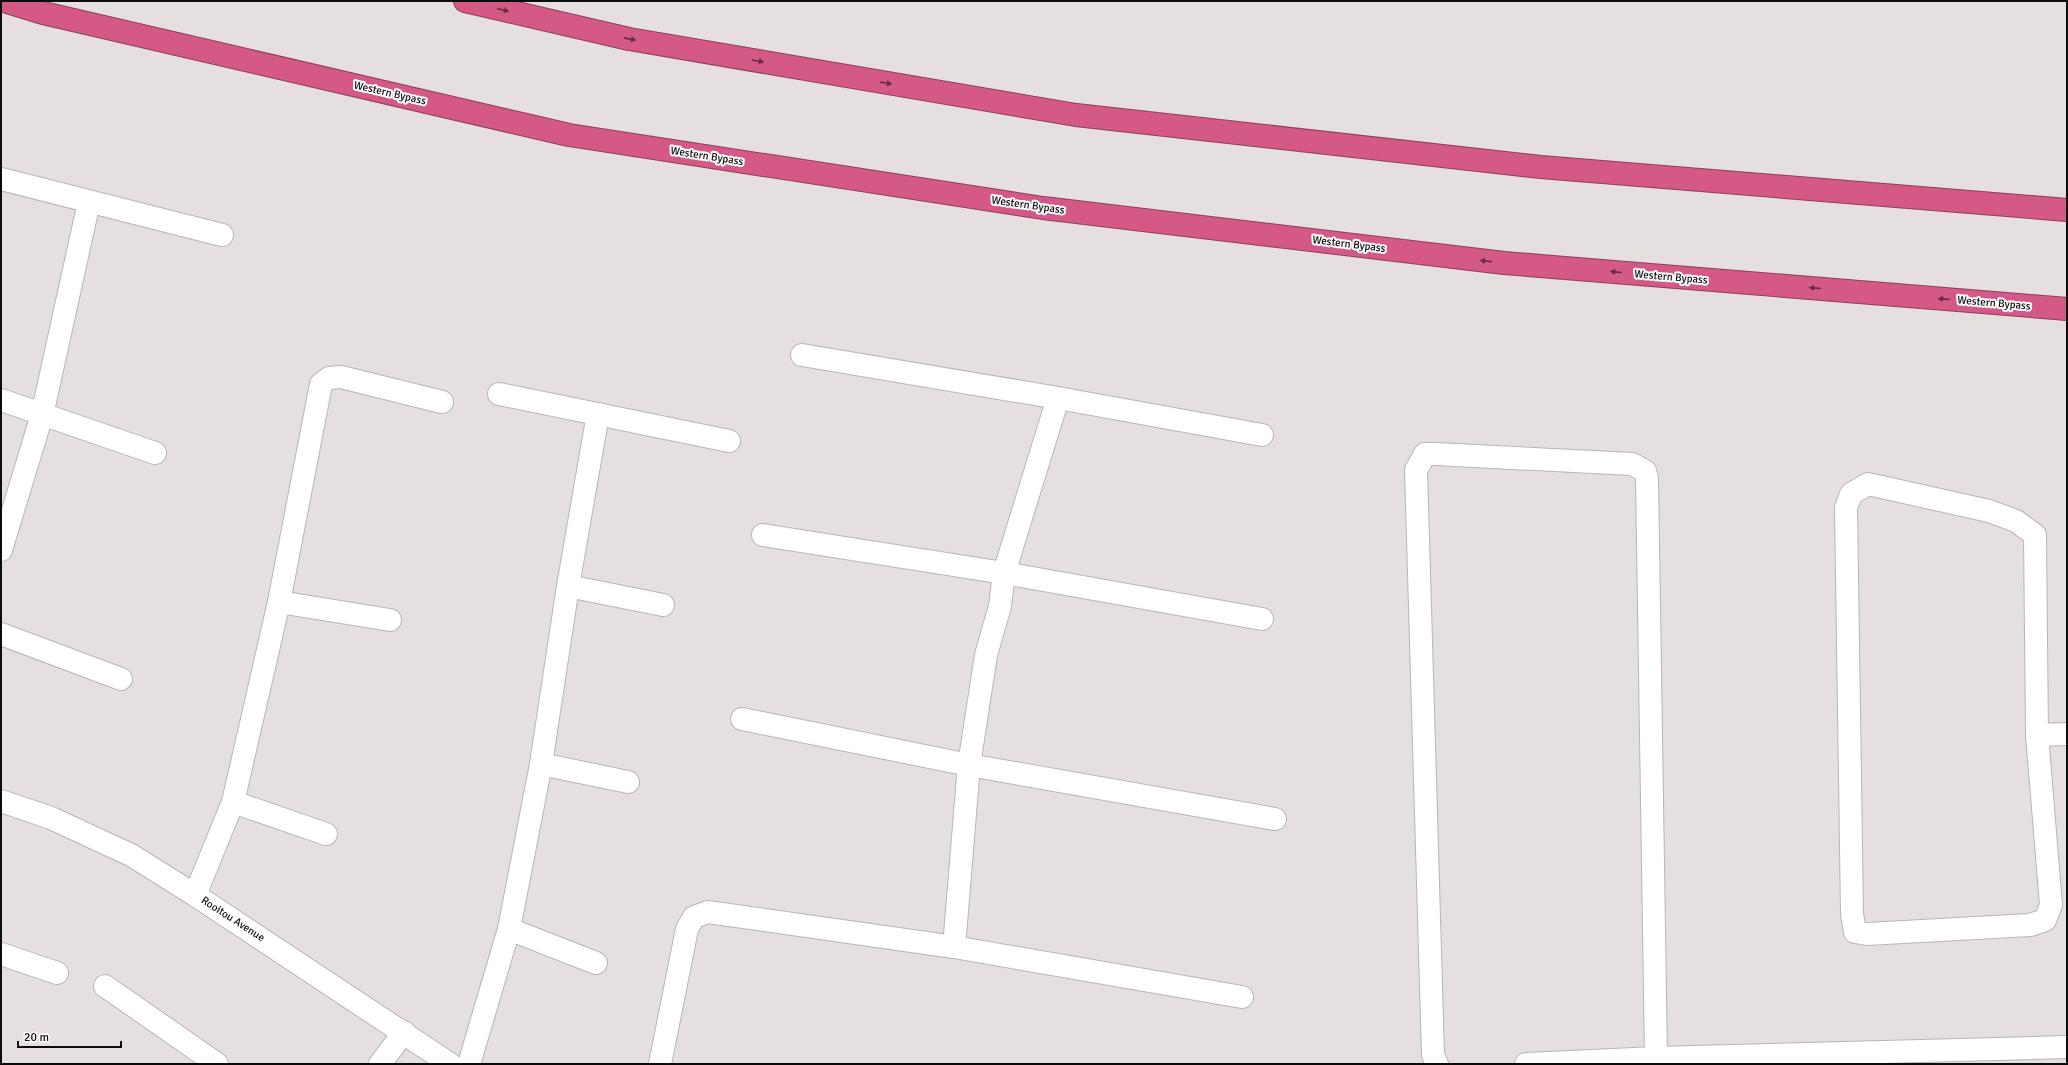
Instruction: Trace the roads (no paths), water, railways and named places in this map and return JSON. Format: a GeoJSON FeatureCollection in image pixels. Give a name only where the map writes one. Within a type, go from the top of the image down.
{"type":"FeatureCollection","features":[{"type":"Feature","properties":{"kind":"highway","name":"Western Bypass"},"geometry":{"type":"LineString","coordinates":[[4,1],[43,13],[569,135],[1042,208],[1504,263],[2067,309]]}},
{"type":"Feature","properties":{"kind":"highway"},"geometry":{"type":"LineString","coordinates":[[465,1],[629,39],[1076,115],[1542,167],[2067,210]]}},
{"type":"Feature","properties":{"kind":"street"},"geometry":{"type":"LineString","coordinates":[[1,179],[222,235]]}},
{"type":"Feature","properties":{"kind":"street"},"geometry":{"type":"LineString","coordinates":[[1,550],[42,415],[89,202]]}},
{"type":"Feature","properties":{"kind":"street"},"geometry":{"type":"LineString","coordinates":[[802,356],[1058,398],[1262,435]]}},
{"type":"Feature","properties":{"kind":"street"},"geometry":{"type":"LineString","coordinates":[[195,894],[233,802],[279,602],[321,384],[329,378],[341,378],[442,402]]}},
{"type":"Feature","properties":{"kind":"street"},"geometry":{"type":"LineString","coordinates":[[499,394],[729,441]]}},
{"type":"Feature","properties":{"kind":"street"},"geometry":{"type":"LineString","coordinates":[[954,947],[969,765],[986,655],[1000,606],[1004,573],[1058,398]]}},
{"type":"Feature","properties":{"kind":"street"},"geometry":{"type":"LineString","coordinates":[[1,400],[155,453]]}},
{"type":"Feature","properties":{"kind":"street"},"geometry":{"type":"LineString","coordinates":[[469,1064],[509,929],[541,764],[568,586],[598,414]]}},
{"type":"Feature","properties":{"kind":"street"},"geometry":{"type":"LineString","coordinates":[[1437,1064],[1433,1055],[1416,470],[1425,454],[1632,464],[1645,471],[1647,478],[1656,1058]]}},
{"type":"Feature","properties":{"kind":"street"},"geometry":{"type":"LineString","coordinates":[[1868,484],[1989,511],[2016,521],[2035,535],[2037,735],[2051,905],[2045,920],[2030,926],[1867,934],[1855,932],[1852,914],[1846,508],[1851,494],[1868,484]]}},
{"type":"Feature","properties":{"kind":"street"},"geometry":{"type":"LineString","coordinates":[[763,535],[1004,573],[1262,619]]}},
{"type":"Feature","properties":{"kind":"street"},"geometry":{"type":"LineString","coordinates":[[568,586],[663,605]]}},
{"type":"Feature","properties":{"kind":"street"},"geometry":{"type":"LineString","coordinates":[[279,602],[390,620]]}},
{"type":"Feature","properties":{"kind":"street"},"geometry":{"type":"LineString","coordinates":[[1,634],[121,679]]}},
{"type":"Feature","properties":{"kind":"street"},"geometry":{"type":"LineString","coordinates":[[742,719],[969,765],[1275,819]]}},
{"type":"Feature","properties":{"kind":"street"},"geometry":{"type":"LineString","coordinates":[[2037,735],[2067,734]]}},
{"type":"Feature","properties":{"kind":"street"},"geometry":{"type":"LineString","coordinates":[[541,764],[628,782]]}},
{"type":"Feature","properties":{"kind":"street","name":"Rooitou Avenue"},"geometry":{"type":"LineString","coordinates":[[1,801],[51,818],[131,855],[195,894],[450,1064]]}},
{"type":"Feature","properties":{"kind":"street"},"geometry":{"type":"LineString","coordinates":[[233,802],[326,834]]}},
{"type":"Feature","properties":{"kind":"street"},"geometry":{"type":"LineString","coordinates":[[660,1064],[687,929],[694,917],[708,912],[954,947],[1242,997]]}},
{"type":"Feature","properties":{"kind":"street"},"geometry":{"type":"LineString","coordinates":[[509,929],[596,963]]}},
{"type":"Feature","properties":{"kind":"street"},"geometry":{"type":"LineString","coordinates":[[1,954],[57,973]]}},
{"type":"Feature","properties":{"kind":"street"},"geometry":{"type":"LineString","coordinates":[[105,986],[217,1064]]}},
{"type":"Feature","properties":{"kind":"street"},"geometry":{"type":"LineString","coordinates":[[380,1064],[404,1032]]}},
{"type":"Feature","properties":{"kind":"street"},"geometry":{"type":"LineString","coordinates":[[1526,1064],[1656,1058],[2067,1047]]}}]}
